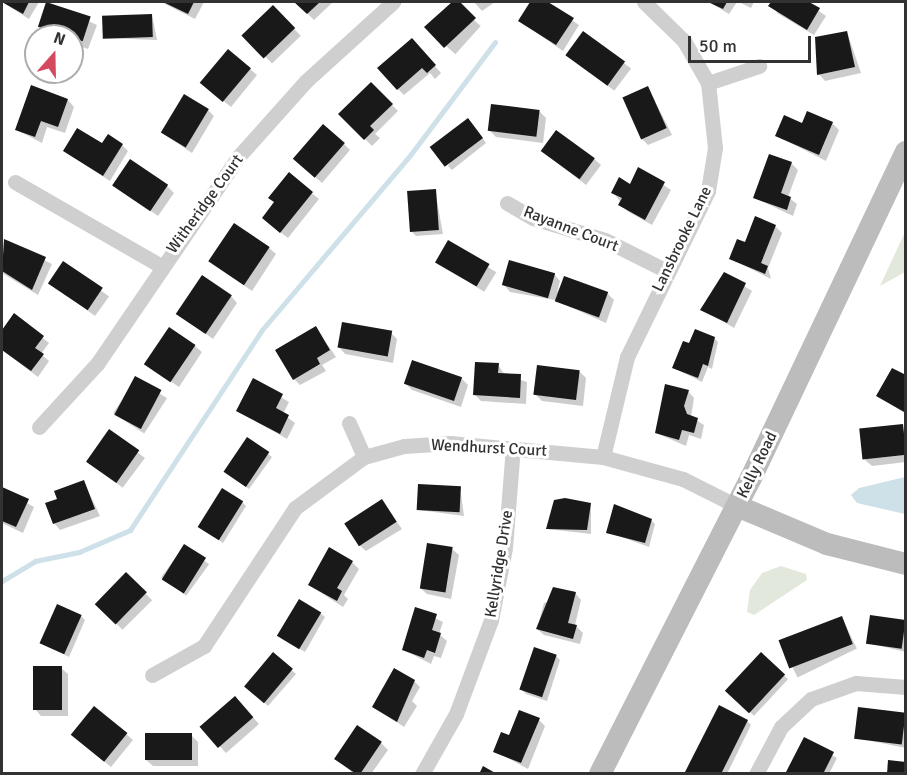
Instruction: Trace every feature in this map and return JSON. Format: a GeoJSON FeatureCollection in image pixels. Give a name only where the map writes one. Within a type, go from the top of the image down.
{"type":"FeatureCollection","features":[{"type":"Feature","properties":{"kind":"main road","name":"Kelly Road"},"geometry":{"type":"LineString","coordinates":[[600,774],[737,506],[906,152]]}},
{"type":"Feature","properties":{"kind":"main road"},"geometry":{"type":"LineString","coordinates":[[737,506],[827,544],[906,564]]}},
{"type":"Feature","properties":{"kind":"street","name":"Witheridge Court"},"geometry":{"type":"LineString","coordinates":[[39,427],[97,364],[161,266],[264,126],[393,2]]}},
{"type":"Feature","properties":{"kind":"street","name":"Lansbrooke Lane"},"geometry":{"type":"LineString","coordinates":[[603,457],[627,357],[712,172],[715,125],[708,83],[684,41],[644,2]]}},
{"type":"Feature","properties":{"kind":"street"},"geometry":{"type":"LineString","coordinates":[[708,83],[759,66]]}},
{"type":"Feature","properties":{"kind":"street"},"geometry":{"type":"LineString","coordinates":[[15,182],[161,266]]}},
{"type":"Feature","properties":{"kind":"street","name":"Rayanne Court"},"geometry":{"type":"LineString","coordinates":[[507,203],[533,218],[605,240],[667,272]]}},
{"type":"Feature","properties":{"kind":"street"},"geometry":{"type":"LineString","coordinates":[[349,423],[364,457]]}},
{"type":"Feature","properties":{"kind":"street","name":"Wendhurst Court"},"geometry":{"type":"LineString","coordinates":[[152,675],[204,646],[295,508],[364,457],[426,444],[513,447],[603,457],[683,479],[737,506]]}},
{"type":"Feature","properties":{"kind":"street","name":"Kellyridge Drive"},"geometry":{"type":"LineString","coordinates":[[422,774],[456,714],[491,620],[505,548],[513,447]]}},
{"type":"Feature","properties":{"kind":"street"},"geometry":{"type":"LineString","coordinates":[[756,774],[781,727],[811,699],[856,683],[906,687]]}},
{"type":"Feature","properties":{"kind":"shaded area"},"geometry":{"type":"Polygon","coordinates":[[[905,232],[905,272],[880,286],[905,232]]]}},
{"type":"Feature","properties":{"kind":"shaded area"},"geometry":{"type":"Polygon","coordinates":[[[905,477],[905,514],[857,503],[851,495],[859,488],[905,477]]]}},
{"type":"Feature","properties":{"kind":"shaded area"},"geometry":{"type":"Polygon","coordinates":[[[781,566],[806,574],[807,580],[754,615],[747,612],[750,590],[762,573],[781,566]]]}},
{"type":"Feature","properties":{"kind":"building"},"geometry":{"type":"Polygon","coordinates":[[[2,2],[29,2],[23,14],[2,2]]]}},
{"type":"Feature","properties":{"kind":"building"},"geometry":{"type":"Polygon","coordinates":[[[46,2],[91,17],[84,37],[84,24],[39,24],[46,2]]]}},
{"type":"Feature","properties":{"kind":"building"},"geometry":{"type":"Polygon","coordinates":[[[163,2],[194,2],[188,14],[163,2]]]}},
{"type":"Feature","properties":{"kind":"building"},"geometry":{"type":"Polygon","coordinates":[[[294,2],[320,2],[307,14],[294,2]]]}},
{"type":"Feature","properties":{"kind":"building"},"geometry":{"type":"Polygon","coordinates":[[[452,2],[460,2],[476,18],[444,48],[424,27],[452,2]]]}},
{"type":"Feature","properties":{"kind":"building"},"geometry":{"type":"Polygon","coordinates":[[[530,2],[548,2],[574,18],[556,45],[518,21],[530,2]]]}},
{"type":"Feature","properties":{"kind":"building"},"geometry":{"type":"Polygon","coordinates":[[[708,2],[727,2],[723,9],[708,2]]]}},
{"type":"Feature","properties":{"kind":"building"},"geometry":{"type":"Polygon","coordinates":[[[771,2],[809,2],[820,8],[807,30],[768,6],[771,2]]]}},
{"type":"Feature","properties":{"kind":"building"},"geometry":{"type":"Polygon","coordinates":[[[273,5],[295,28],[264,59],[241,36],[273,5]]]}},
{"type":"Feature","properties":{"kind":"building"},"geometry":{"type":"Polygon","coordinates":[[[152,14],[153,37],[103,39],[102,16],[152,14]]]}},
{"type":"Feature","properties":{"kind":"building"},"geometry":{"type":"Polygon","coordinates":[[[583,31],[625,62],[607,86],[565,55],[583,31]]]}},
{"type":"Feature","properties":{"kind":"building"},"geometry":{"type":"Polygon","coordinates":[[[847,31],[855,67],[817,75],[815,37],[847,31]]]}},
{"type":"Feature","properties":{"kind":"building"},"geometry":{"type":"Polygon","coordinates":[[[412,38],[436,65],[427,73],[422,68],[397,90],[377,68],[412,38]]]}},
{"type":"Feature","properties":{"kind":"building"},"geometry":{"type":"Polygon","coordinates":[[[228,49],[251,68],[223,102],[200,83],[228,49]]]}},
{"type":"Feature","properties":{"kind":"building"},"geometry":{"type":"Polygon","coordinates":[[[371,82],[393,104],[370,126],[374,130],[364,140],[338,114],[371,82]]]}},
{"type":"Feature","properties":{"kind":"building"},"geometry":{"type":"Polygon","coordinates":[[[31,85],[68,99],[58,127],[41,121],[35,137],[15,130],[31,85]]]}},
{"type":"Feature","properties":{"kind":"building"},"geometry":{"type":"Polygon","coordinates":[[[648,86],[667,128],[641,139],[622,97],[648,86]]]}},
{"type":"Feature","properties":{"kind":"building"},"geometry":{"type":"Polygon","coordinates":[[[184,94],[209,109],[186,148],[161,133],[184,94]]]}},
{"type":"Feature","properties":{"kind":"building"},"geometry":{"type":"Polygon","coordinates":[[[491,104],[540,110],[536,137],[488,131],[491,104]]]}},
{"type":"Feature","properties":{"kind":"building"},"geometry":{"type":"Polygon","coordinates":[[[807,111],[833,122],[819,155],[775,136],[784,115],[802,123],[807,111]]]}},
{"type":"Feature","properties":{"kind":"building"},"geometry":{"type":"Polygon","coordinates":[[[468,118],[483,138],[445,167],[430,147],[468,118]]]}},
{"type":"Feature","properties":{"kind":"building"},"geometry":{"type":"Polygon","coordinates":[[[323,124],[345,143],[315,178],[293,159],[323,124]]]}},
{"type":"Feature","properties":{"kind":"building"},"geometry":{"type":"Polygon","coordinates":[[[77,128],[102,143],[108,134],[123,144],[103,176],[63,151],[77,128]]]}},
{"type":"Feature","properties":{"kind":"building"},"geometry":{"type":"Polygon","coordinates":[[[556,130],[595,158],[580,179],[541,151],[556,130]]]}},
{"type":"Feature","properties":{"kind":"building"},"geometry":{"type":"Polygon","coordinates":[[[769,154],[792,162],[781,193],[791,197],[787,210],[753,198],[769,154]]]}},
{"type":"Feature","properties":{"kind":"building"},"geometry":{"type":"Polygon","coordinates":[[[130,159],[168,185],[150,211],[112,186],[130,159]]]}},
{"type":"Feature","properties":{"kind":"building"},"geometry":{"type":"Polygon","coordinates":[[[638,167],[665,182],[645,220],[618,205],[622,198],[611,193],[619,177],[630,184],[638,167]]]}},
{"type":"Feature","properties":{"kind":"building"},"geometry":{"type":"Polygon","coordinates":[[[289,172],[313,192],[280,233],[262,218],[274,202],[268,198],[289,172]]]}},
{"type":"Feature","properties":{"kind":"building"},"geometry":{"type":"Polygon","coordinates":[[[436,189],[439,230],[410,232],[407,191],[436,189]]]}},
{"type":"Feature","properties":{"kind":"building"},"geometry":{"type":"Polygon","coordinates":[[[755,216],[776,225],[761,263],[768,266],[765,274],[729,259],[737,239],[745,242],[755,216]]]}},
{"type":"Feature","properties":{"kind":"building"},"geometry":{"type":"Polygon","coordinates":[[[234,223],[270,247],[244,285],[208,261],[234,223]]]}},
{"type":"Feature","properties":{"kind":"building"},"geometry":{"type":"Polygon","coordinates":[[[4,239],[46,257],[32,290],[2,271],[4,239]]]}},
{"type":"Feature","properties":{"kind":"building"},"geometry":{"type":"Polygon","coordinates":[[[448,240],[490,264],[477,287],[435,263],[448,240]]]}},
{"type":"Feature","properties":{"kind":"building"},"geometry":{"type":"Polygon","coordinates":[[[509,260],[555,273],[548,298],[502,285],[509,260]]]}},
{"type":"Feature","properties":{"kind":"building"},"geometry":{"type":"Polygon","coordinates":[[[63,261],[103,288],[88,310],[48,283],[63,261]]]}},
{"type":"Feature","properties":{"kind":"building"},"geometry":{"type":"Polygon","coordinates":[[[724,272],[746,283],[727,323],[700,310],[724,272]]]}},
{"type":"Feature","properties":{"kind":"building"},"geometry":{"type":"Polygon","coordinates":[[[202,275],[232,295],[206,334],[176,314],[202,275]]]}},
{"type":"Feature","properties":{"kind":"building"},"geometry":{"type":"Polygon","coordinates":[[[564,276],[608,292],[599,317],[555,301],[564,276]]]}},
{"type":"Feature","properties":{"kind":"building"},"geometry":{"type":"Polygon","coordinates":[[[14,313],[44,336],[35,348],[44,354],[31,371],[2,350],[2,330],[14,313]]]}},
{"type":"Feature","properties":{"kind":"building"},"geometry":{"type":"Polygon","coordinates":[[[342,322],[392,331],[388,356],[337,348],[342,322]]]}},
{"type":"Feature","properties":{"kind":"building"},"geometry":{"type":"Polygon","coordinates":[[[316,326],[330,350],[317,358],[320,364],[293,380],[275,350],[316,326]]]}},
{"type":"Feature","properties":{"kind":"building"},"geometry":{"type":"Polygon","coordinates":[[[169,327],[196,345],[170,382],[144,364],[169,327]]]}},
{"type":"Feature","properties":{"kind":"building"},"geometry":{"type":"Polygon","coordinates":[[[695,329],[715,337],[708,366],[703,364],[698,378],[672,368],[683,341],[689,343],[695,329]]]}},
{"type":"Feature","properties":{"kind":"building"},"geometry":{"type":"Polygon","coordinates":[[[412,360],[462,377],[454,401],[404,384],[412,360]]]}},
{"type":"Feature","properties":{"kind":"building"},"geometry":{"type":"Polygon","coordinates":[[[475,362],[499,363],[498,373],[521,374],[520,398],[473,395],[475,362]]]}},
{"type":"Feature","properties":{"kind":"building"},"geometry":{"type":"Polygon","coordinates":[[[537,365],[580,370],[576,400],[533,395],[537,365]]]}},
{"type":"Feature","properties":{"kind":"building"},"geometry":{"type":"Polygon","coordinates":[[[892,368],[906,375],[906,413],[876,396],[892,368]]]}},
{"type":"Feature","properties":{"kind":"building"},"geometry":{"type":"Polygon","coordinates":[[[135,376],[161,390],[141,429],[114,415],[135,376]]]}},
{"type":"Feature","properties":{"kind":"building"},"geometry":{"type":"Polygon","coordinates":[[[253,378],[283,394],[276,408],[289,415],[280,434],[236,411],[253,378]]]}},
{"type":"Feature","properties":{"kind":"building"},"geometry":{"type":"Polygon","coordinates":[[[665,384],[689,390],[684,406],[687,414],[698,418],[694,433],[682,430],[679,440],[655,433],[665,384]]]}},
{"type":"Feature","properties":{"kind":"building"},"geometry":{"type":"Polygon","coordinates":[[[903,424],[906,455],[862,459],[859,429],[903,424]]]}},
{"type":"Feature","properties":{"kind":"building"},"geometry":{"type":"Polygon","coordinates":[[[109,429],[139,450],[116,483],[86,462],[109,429]]]}},
{"type":"Feature","properties":{"kind":"building"},"geometry":{"type":"Polygon","coordinates":[[[247,437],[269,452],[246,487],[224,472],[247,437]]]}},
{"type":"Feature","properties":{"kind":"building"},"geometry":{"type":"Polygon","coordinates":[[[84,480],[95,509],[53,524],[45,503],[57,499],[54,491],[84,480]]]}},
{"type":"Feature","properties":{"kind":"building"},"geometry":{"type":"Polygon","coordinates":[[[418,484],[461,486],[460,512],[417,510],[418,484]]]}},
{"type":"Feature","properties":{"kind":"building"},"geometry":{"type":"Polygon","coordinates":[[[2,487],[29,499],[16,527],[2,521],[2,487]]]}},
{"type":"Feature","properties":{"kind":"building"},"geometry":{"type":"Polygon","coordinates":[[[222,488],[243,501],[219,540],[198,527],[222,488]]]}},
{"type":"Feature","properties":{"kind":"building"},"geometry":{"type":"Polygon","coordinates":[[[565,498],[591,503],[587,530],[546,529],[554,500],[565,498]]]}},
{"type":"Feature","properties":{"kind":"building"},"geometry":{"type":"Polygon","coordinates":[[[382,499],[397,522],[359,546],[344,524],[382,499]]]}},
{"type":"Feature","properties":{"kind":"building"},"geometry":{"type":"Polygon","coordinates":[[[614,504],[652,519],[645,543],[606,533],[614,504]]]}},
{"type":"Feature","properties":{"kind":"building"},"geometry":{"type":"Polygon","coordinates":[[[427,543],[453,547],[445,593],[420,588],[427,543]]]}},
{"type":"Feature","properties":{"kind":"building"},"geometry":{"type":"Polygon","coordinates":[[[184,544],[206,558],[184,593],[162,580],[184,544]]]}},
{"type":"Feature","properties":{"kind":"building"},"geometry":{"type":"Polygon","coordinates":[[[329,547],[353,561],[337,588],[342,591],[337,601],[308,585],[329,547]]]}},
{"type":"Feature","properties":{"kind":"building"},"geometry":{"type":"Polygon","coordinates":[[[126,572],[147,592],[116,625],[95,604],[126,572]]]}},
{"type":"Feature","properties":{"kind":"building"},"geometry":{"type":"Polygon","coordinates":[[[553,587],[576,592],[568,623],[577,625],[573,639],[536,629],[553,587]]]}},
{"type":"Feature","properties":{"kind":"building"},"geometry":{"type":"Polygon","coordinates":[[[299,599],[321,612],[299,649],[277,636],[299,599]]]}},
{"type":"Feature","properties":{"kind":"building"},"geometry":{"type":"Polygon","coordinates":[[[57,604],[82,615],[64,654],[40,643],[57,604]]]}},
{"type":"Feature","properties":{"kind":"building"},"geometry":{"type":"Polygon","coordinates":[[[415,607],[437,614],[432,630],[441,633],[435,653],[427,650],[424,658],[402,650],[415,607]]]}},
{"type":"Feature","properties":{"kind":"building"},"geometry":{"type":"Polygon","coordinates":[[[870,615],[906,620],[902,649],[866,644],[870,615]]]}},
{"type":"Feature","properties":{"kind":"building"},"geometry":{"type":"Polygon","coordinates":[[[842,616],[853,644],[789,668],[779,640],[842,616]]]}},
{"type":"Feature","properties":{"kind":"building"},"geometry":{"type":"Polygon","coordinates":[[[534,647],[557,655],[542,697],[519,690],[534,647]]]}},
{"type":"Feature","properties":{"kind":"building"},"geometry":{"type":"Polygon","coordinates":[[[273,652],[293,669],[264,703],[244,686],[273,652]]]}},
{"type":"Feature","properties":{"kind":"building"},"geometry":{"type":"Polygon","coordinates":[[[761,652],[785,675],[749,713],[725,691],[761,652]]]}},
{"type":"Feature","properties":{"kind":"building"},"geometry":{"type":"Polygon","coordinates":[[[33,666],[62,666],[62,710],[33,710],[33,666]]]}},
{"type":"Feature","properties":{"kind":"building"},"geometry":{"type":"Polygon","coordinates":[[[394,668],[415,680],[397,722],[372,707],[394,668]]]}},
{"type":"Feature","properties":{"kind":"building"},"geometry":{"type":"Polygon","coordinates":[[[235,696],[253,717],[218,748],[200,727],[235,696]]]}},
{"type":"Feature","properties":{"kind":"building"},"geometry":{"type":"Polygon","coordinates":[[[719,705],[748,720],[721,774],[684,774],[719,705]]]}},
{"type":"Feature","properties":{"kind":"building"},"geometry":{"type":"Polygon","coordinates":[[[94,706],[127,733],[104,762],[71,735],[94,706]]]}},
{"type":"Feature","properties":{"kind":"building"},"geometry":{"type":"Polygon","coordinates":[[[858,707],[906,713],[902,745],[854,739],[858,707]]]}},
{"type":"Feature","properties":{"kind":"building"},"geometry":{"type":"Polygon","coordinates":[[[519,710],[540,718],[521,763],[493,752],[501,732],[509,735],[519,710]]]}},
{"type":"Feature","properties":{"kind":"building"},"geometry":{"type":"Polygon","coordinates":[[[357,725],[382,742],[360,774],[356,774],[334,759],[357,725]]]}},
{"type":"Feature","properties":{"kind":"building"},"geometry":{"type":"Polygon","coordinates":[[[145,733],[192,733],[192,760],[145,760],[145,733]]]}},
{"type":"Feature","properties":{"kind":"building"},"geometry":{"type":"Polygon","coordinates":[[[804,737],[834,752],[823,774],[785,774],[804,737]]]}},
{"type":"Feature","properties":{"kind":"building"},"geometry":{"type":"Polygon","coordinates":[[[888,760],[906,762],[906,774],[887,774],[888,760]]]}},
{"type":"Feature","properties":{"kind":"building"},"geometry":{"type":"Polygon","coordinates":[[[483,766],[497,774],[479,774],[483,766]]]}},
{"type":"Feature","properties":{"kind":"waterway"},"geometry":{"type":"LineString","coordinates":[[2,581],[35,561],[79,552],[130,530],[261,331],[411,154],[495,42]]}}]}
